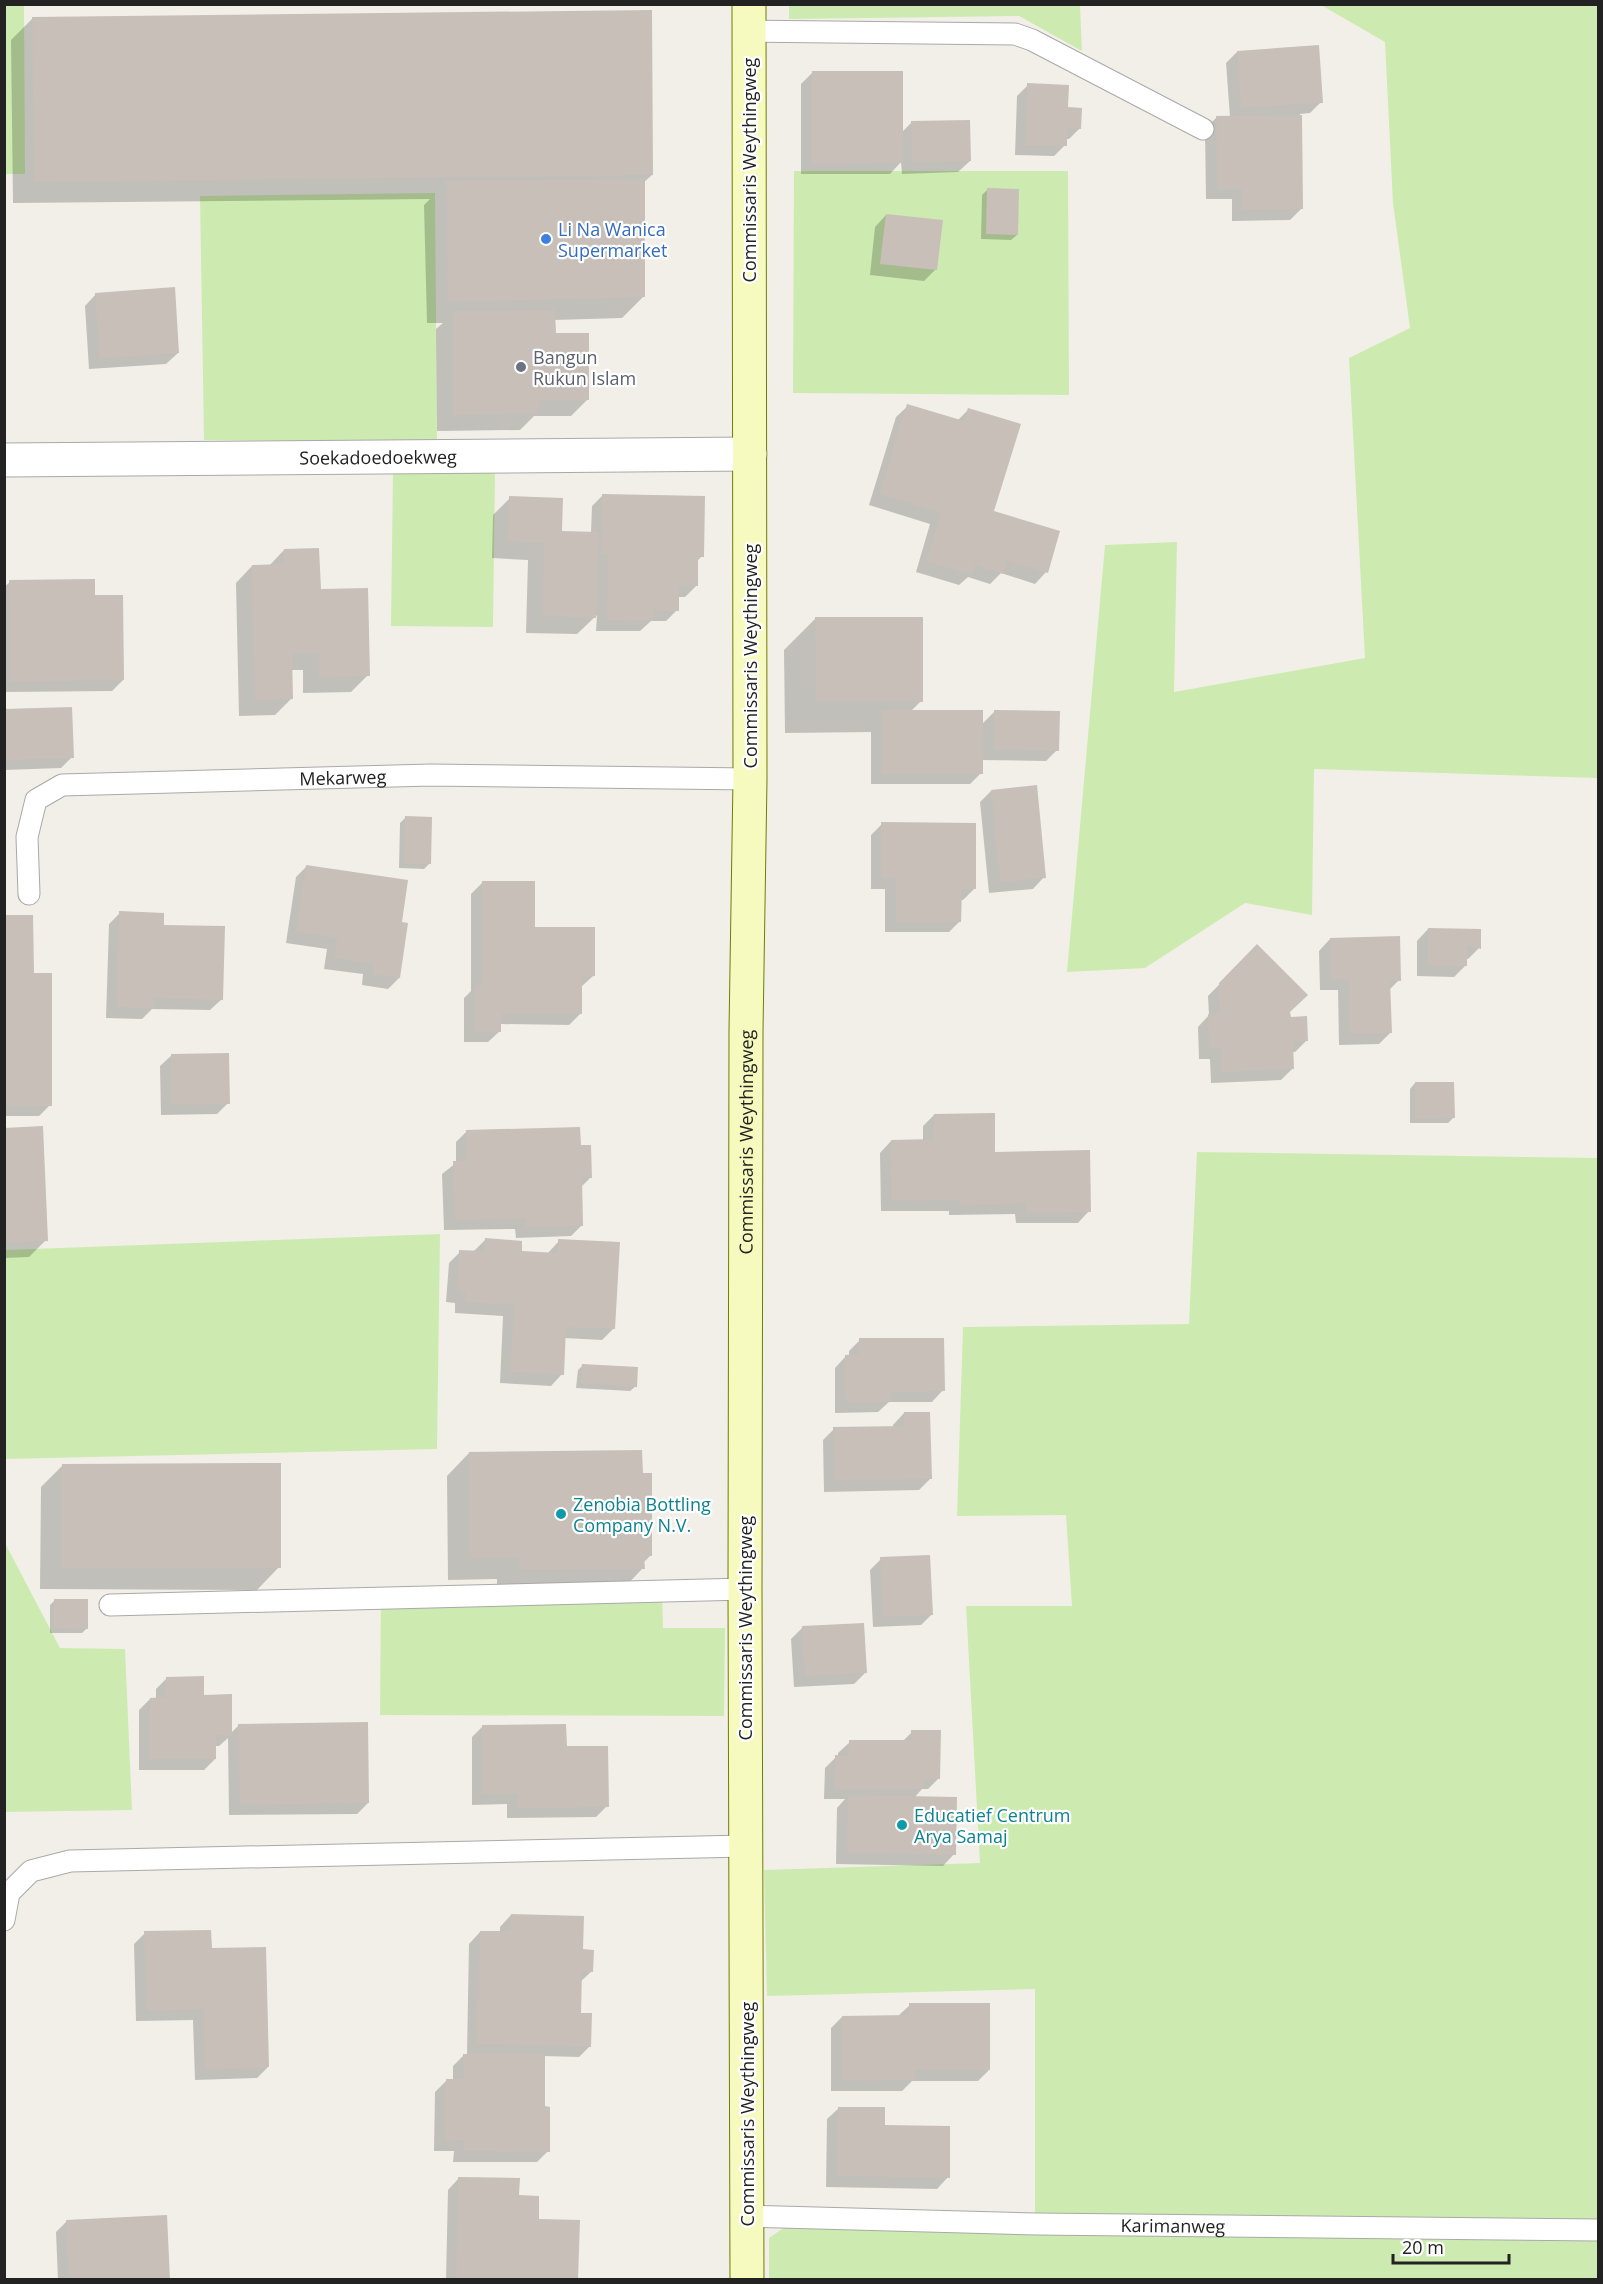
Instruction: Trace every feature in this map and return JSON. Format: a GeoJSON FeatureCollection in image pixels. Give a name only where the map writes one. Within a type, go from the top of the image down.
{"type":"FeatureCollection","features":[{"type":"Feature","properties":{"kind":"main road","name":"Commissaris Weythingweg"},"geometry":{"type":"LineString","coordinates":[[747,2280],[744,1589],[746,1031],[750,779],[749,18]]}},
{"type":"Feature","properties":{"kind":"street","name":"Soekadoedoekweg"},"geometry":{"type":"LineString","coordinates":[[4,460],[750,454]]}},
{"type":"Feature","properties":{"kind":"lane"},"geometry":{"type":"LineString","coordinates":[[749,18],[1015,34],[1032,40],[1203,129]]}},
{"type":"Feature","properties":{"kind":"lane","name":"Mekarweg"},"geometry":{"type":"LineString","coordinates":[[29,894],[27,837],[36,800],[62,785],[431,775],[750,779]]}},
{"type":"Feature","properties":{"kind":"lane"},"geometry":{"type":"LineString","coordinates":[[110,1605],[744,1589]]}},
{"type":"Feature","properties":{"kind":"lane"},"geometry":{"type":"LineString","coordinates":[[4,1920],[9,1893],[31,1871],[70,1861],[745,1846]]}},
{"type":"Feature","properties":{"kind":"lane","name":"Karimanweg"},"geometry":{"type":"LineString","coordinates":[[747,2216],[1036,2224],[1599,2230]]}},
{"type":"Feature","properties":{"kind":"green space"},"geometry":{"type":"Polygon","coordinates":[[[4,5],[24,5],[25,174],[5,174],[4,5]]]}},
{"type":"Feature","properties":{"kind":"green space"},"geometry":{"type":"Polygon","coordinates":[[[789,5],[1080,5],[1082,51],[1019,16],[789,19],[789,5]]]}},
{"type":"Feature","properties":{"kind":"green space"},"geometry":{"type":"Polygon","coordinates":[[[1321,5],[1598,5],[1598,778],[1314,769],[1312,915],[1245,903],[1145,968],[1067,972],[1105,545],[1177,542],[1174,692],[1365,658],[1349,358],[1410,328],[1393,203],[1385,42],[1321,5]]]}},
{"type":"Feature","properties":{"kind":"green space"},"geometry":{"type":"Polygon","coordinates":[[[794,171],[1068,171],[1069,395],[793,393],[794,171]]]}},
{"type":"Feature","properties":{"kind":"green space"},"geometry":{"type":"Polygon","coordinates":[[[435,193],[437,442],[204,440],[200,196],[435,193]]]}},
{"type":"Feature","properties":{"kind":"green space"},"geometry":{"type":"Polygon","coordinates":[[[495,470],[493,627],[391,626],[393,471],[495,470]]]}},
{"type":"Feature","properties":{"kind":"green space"},"geometry":{"type":"Polygon","coordinates":[[[1197,1152],[1598,1158],[1598,2222],[1035,2216],[1035,1989],[767,1996],[764,1870],[980,1863],[966,1606],[1072,1606],[1066,1515],[957,1516],[963,1327],[1189,1324],[1197,1152]]]}},
{"type":"Feature","properties":{"kind":"green space"},"geometry":{"type":"Polygon","coordinates":[[[440,1234],[437,1449],[5,1459],[5,1250],[440,1234]]]}},
{"type":"Feature","properties":{"kind":"green space"},"geometry":{"type":"Polygon","coordinates":[[[5,1543],[60,1648],[125,1649],[132,1810],[5,1812],[5,1543]]]}},
{"type":"Feature","properties":{"kind":"green space"},"geometry":{"type":"Polygon","coordinates":[[[381,1588],[662,1589],[663,1628],[725,1628],[724,1716],[380,1715],[381,1588]]]}},
{"type":"Feature","properties":{"kind":"green space"},"geometry":{"type":"Polygon","coordinates":[[[785,2227],[1056,2235],[1598,2241],[1598,2280],[769,2280],[769,2238],[785,2227]]]}},
{"type":"Feature","properties":{"kind":"building"},"geometry":{"type":"Polygon","coordinates":[[[652,10],[653,175],[34,182],[32,17],[652,10]]]}},
{"type":"Feature","properties":{"kind":"building"},"geometry":{"type":"Polygon","coordinates":[[[1319,45],[1323,103],[1241,108],[1237,51],[1319,45]]]}},
{"type":"Feature","properties":{"kind":"building"},"geometry":{"type":"Polygon","coordinates":[[[812,71],[903,71],[903,163],[812,164],[812,71]]]}},
{"type":"Feature","properties":{"kind":"building"},"geometry":{"type":"Polygon","coordinates":[[[1027,83],[1069,85],[1068,107],[1082,108],[1081,129],[1067,128],[1067,146],[1025,145],[1027,83]]]}},
{"type":"Feature","properties":{"kind":"building"},"geometry":{"type":"Polygon","coordinates":[[[1302,115],[1303,209],[1243,210],[1242,189],[1217,189],[1216,116],[1302,115]]]}},
{"type":"Feature","properties":{"kind":"building"},"geometry":{"type":"Polygon","coordinates":[[[970,120],[971,161],[912,163],[911,121],[970,120]]]}},
{"type":"Feature","properties":{"kind":"building","name":"Li Na Wanica Supermarket"},"geometry":{"type":"Polygon","coordinates":[[[645,179],[645,297],[448,302],[446,181],[645,179]]]}},
{"type":"Feature","properties":{"kind":"building"},"geometry":{"type":"Polygon","coordinates":[[[987,188],[1019,189],[1018,235],[986,234],[987,188]]]}},
{"type":"Feature","properties":{"kind":"building"},"geometry":{"type":"Polygon","coordinates":[[[886,214],[943,220],[937,270],[880,264],[886,214]]]}},
{"type":"Feature","properties":{"kind":"building"},"geometry":{"type":"Polygon","coordinates":[[[175,287],[179,353],[99,358],[95,293],[175,287]]]}},
{"type":"Feature","properties":{"kind":"building","name":"Bangun Rukun Islam"},"geometry":{"type":"Polygon","coordinates":[[[555,310],[556,333],[589,333],[589,400],[539,400],[538,414],[453,415],[453,311],[555,310]]]}},
{"type":"Feature","properties":{"kind":"building"},"geometry":{"type":"Polygon","coordinates":[[[907,404],[964,421],[968,408],[1021,424],[994,511],[1060,531],[1048,573],[1007,561],[1003,574],[975,565],[972,575],[926,561],[941,513],[879,494],[907,404]]]}},
{"type":"Feature","properties":{"kind":"building"},"geometry":{"type":"Polygon","coordinates":[[[602,494],[705,496],[704,557],[698,557],[698,586],[679,586],[679,611],[654,610],[653,621],[607,620],[608,554],[601,554],[602,494]]]}},
{"type":"Feature","properties":{"kind":"building"},"geometry":{"type":"Polygon","coordinates":[[[509,496],[563,498],[562,531],[599,532],[596,618],[542,616],[544,543],[508,542],[509,496]]]}},
{"type":"Feature","properties":{"kind":"building"},"geometry":{"type":"Polygon","coordinates":[[[319,548],[321,589],[368,588],[370,676],[319,677],[319,654],[292,654],[293,699],[255,700],[252,565],[284,564],[284,549],[319,548]]]}},
{"type":"Feature","properties":{"kind":"building"},"geometry":{"type":"Polygon","coordinates":[[[95,579],[95,595],[123,595],[124,680],[11,682],[9,580],[95,579]]]}},
{"type":"Feature","properties":{"kind":"building"},"geometry":{"type":"Polygon","coordinates":[[[815,617],[923,617],[923,702],[816,702],[815,617]]]}},
{"type":"Feature","properties":{"kind":"building"},"geometry":{"type":"Polygon","coordinates":[[[72,707],[74,758],[4,760],[4,709],[72,707]]]}},
{"type":"Feature","properties":{"kind":"building"},"geometry":{"type":"Polygon","coordinates":[[[882,710],[983,710],[983,774],[882,774],[882,710]]]}},
{"type":"Feature","properties":{"kind":"building"},"geometry":{"type":"Polygon","coordinates":[[[994,710],[1060,711],[1059,751],[994,750],[994,710]]]}},
{"type":"Feature","properties":{"kind":"building"},"geometry":{"type":"Polygon","coordinates":[[[1037,785],[1046,878],[1000,882],[991,790],[1037,785]]]}},
{"type":"Feature","properties":{"kind":"building"},"geometry":{"type":"Polygon","coordinates":[[[405,816],[432,817],[431,864],[404,864],[405,816]]]}},
{"type":"Feature","properties":{"kind":"building"},"geometry":{"type":"Polygon","coordinates":[[[881,822],[976,823],[976,889],[962,889],[961,922],[896,922],[896,878],[881,878],[881,822]]]}},
{"type":"Feature","properties":{"kind":"building"},"geometry":{"type":"Polygon","coordinates":[[[306,865],[408,880],[402,922],[408,923],[400,978],[372,974],[374,964],[334,958],[337,938],[296,932],[306,865]]]}},
{"type":"Feature","properties":{"kind":"building"},"geometry":{"type":"Polygon","coordinates":[[[482,881],[535,881],[535,927],[595,927],[595,976],[582,977],[582,1014],[501,1014],[501,1032],[475,1032],[475,985],[482,986],[482,881]]]}},
{"type":"Feature","properties":{"kind":"building"},"geometry":{"type":"Polygon","coordinates":[[[119,911],[164,913],[164,925],[225,926],[223,1000],[154,998],[154,1008],[117,1007],[119,911]]]}},
{"type":"Feature","properties":{"kind":"building"},"geometry":{"type":"Polygon","coordinates":[[[4,915],[33,915],[34,973],[52,973],[52,1106],[4,1106],[4,915]]]}},
{"type":"Feature","properties":{"kind":"building"},"geometry":{"type":"Polygon","coordinates":[[[1428,928],[1481,929],[1481,949],[1467,945],[1467,966],[1428,966],[1428,928]]]}},
{"type":"Feature","properties":{"kind":"building"},"geometry":{"type":"Polygon","coordinates":[[[1400,936],[1401,981],[1390,981],[1392,1033],[1350,1034],[1349,979],[1331,980],[1330,938],[1400,936]]]}},
{"type":"Feature","properties":{"kind":"building"},"geometry":{"type":"Polygon","coordinates":[[[1257,944],[1308,995],[1290,1012],[1291,1017],[1307,1016],[1308,1041],[1293,1042],[1294,1069],[1222,1072],[1221,1048],[1209,1049],[1208,1014],[1220,1013],[1219,983],[1257,944]]]}},
{"type":"Feature","properties":{"kind":"building"},"geometry":{"type":"Polygon","coordinates":[[[229,1053],[230,1104],[171,1105],[171,1054],[229,1053]]]}},
{"type":"Feature","properties":{"kind":"building"},"geometry":{"type":"Polygon","coordinates":[[[1415,1082],[1454,1082],[1455,1118],[1415,1119],[1415,1082]]]}},
{"type":"Feature","properties":{"kind":"building"},"geometry":{"type":"Polygon","coordinates":[[[995,1113],[995,1152],[1090,1150],[1091,1212],[1026,1213],[1026,1203],[960,1205],[960,1200],[892,1201],[891,1140],[934,1139],[934,1114],[995,1113]]]}},
{"type":"Feature","properties":{"kind":"building"},"geometry":{"type":"Polygon","coordinates":[[[43,1126],[48,1241],[4,1243],[4,1128],[43,1126]]]}},
{"type":"Feature","properties":{"kind":"building"},"geometry":{"type":"Polygon","coordinates":[[[580,1127],[581,1145],[591,1145],[592,1178],[582,1178],[583,1226],[526,1227],[526,1218],[455,1220],[453,1161],[466,1161],[466,1130],[580,1127]]]}},
{"type":"Feature","properties":{"kind":"building"},"geometry":{"type":"Polygon","coordinates":[[[485,1238],[522,1241],[522,1251],[558,1253],[558,1239],[620,1242],[615,1329],[566,1327],[564,1375],[510,1372],[514,1305],[465,1302],[466,1292],[457,1291],[459,1250],[484,1251],[485,1238]]]}},
{"type":"Feature","properties":{"kind":"building"},"geometry":{"type":"Polygon","coordinates":[[[859,1338],[944,1338],[945,1391],[891,1392],[891,1402],[846,1402],[845,1355],[859,1354],[859,1338]]]}},
{"type":"Feature","properties":{"kind":"building"},"geometry":{"type":"Polygon","coordinates":[[[582,1364],[638,1367],[637,1387],[580,1383],[582,1364]]]}},
{"type":"Feature","properties":{"kind":"building"},"geometry":{"type":"Polygon","coordinates":[[[904,1412],[930,1412],[932,1479],[835,1481],[833,1427],[904,1426],[904,1412]]]}},
{"type":"Feature","properties":{"kind":"building","name":"Zenobia Bottling Company N.V."},"geometry":{"type":"Polygon","coordinates":[[[642,1450],[643,1473],[652,1473],[652,1556],[644,1556],[645,1569],[519,1570],[519,1558],[470,1558],[469,1452],[642,1450]]]}},
{"type":"Feature","properties":{"kind":"building"},"geometry":{"type":"Polygon","coordinates":[[[281,1463],[281,1568],[62,1568],[62,1464],[281,1463]]]}},
{"type":"Feature","properties":{"kind":"building"},"geometry":{"type":"Polygon","coordinates":[[[930,1555],[933,1615],[883,1617],[880,1557],[930,1555]]]}},
{"type":"Feature","properties":{"kind":"building"},"geometry":{"type":"Polygon","coordinates":[[[54,1599],[88,1599],[88,1629],[54,1628],[54,1599]]]}},
{"type":"Feature","properties":{"kind":"building"},"geometry":{"type":"Polygon","coordinates":[[[864,1623],[867,1673],[805,1676],[802,1626],[864,1623]]]}},
{"type":"Feature","properties":{"kind":"building"},"geometry":{"type":"Polygon","coordinates":[[[204,1676],[204,1695],[232,1694],[232,1736],[216,1735],[216,1759],[150,1759],[150,1698],[166,1697],[166,1677],[204,1676]]]}},
{"type":"Feature","properties":{"kind":"building"},"geometry":{"type":"Polygon","coordinates":[[[368,1722],[369,1803],[240,1805],[238,1724],[368,1722]]]}},
{"type":"Feature","properties":{"kind":"building"},"geometry":{"type":"Polygon","coordinates":[[[566,1724],[567,1746],[608,1746],[609,1807],[518,1808],[518,1794],[482,1794],[482,1725],[566,1724]]]}},
{"type":"Feature","properties":{"kind":"building"},"geometry":{"type":"Polygon","coordinates":[[[911,1730],[941,1730],[940,1779],[924,1779],[924,1789],[835,1789],[835,1755],[849,1756],[849,1740],[911,1740],[911,1730]]]}},
{"type":"Feature","properties":{"kind":"building","name":"Educatief Centrum Arya Samaj"},"geometry":{"type":"Polygon","coordinates":[[[848,1795],[957,1797],[956,1855],[847,1853],[848,1795]]]}},
{"type":"Feature","properties":{"kind":"building"},"geometry":{"type":"Polygon","coordinates":[[[511,1914],[584,1916],[583,1949],[594,1950],[593,1972],[582,1971],[581,2013],[592,2013],[591,2047],[477,2044],[480,1931],[510,1931],[511,1914]]]}},
{"type":"Feature","properties":{"kind":"building"},"geometry":{"type":"Polygon","coordinates":[[[211,1930],[212,1948],[266,1947],[269,2067],[205,2069],[204,2009],[147,2011],[144,1931],[211,1930]]]}},
{"type":"Feature","properties":{"kind":"building"},"geometry":{"type":"Polygon","coordinates":[[[909,2003],[990,2003],[990,2070],[915,2070],[915,2080],[842,2081],[842,2016],[909,2015],[909,2003]]]}},
{"type":"Feature","properties":{"kind":"building"},"geometry":{"type":"Polygon","coordinates":[[[463,2054],[545,2054],[545,2106],[550,2107],[550,2152],[464,2151],[464,2140],[445,2141],[446,2079],[464,2079],[463,2054]]]}},
{"type":"Feature","properties":{"kind":"building"},"geometry":{"type":"Polygon","coordinates":[[[838,2107],[885,2107],[885,2125],[950,2126],[950,2178],[837,2176],[838,2107]]]}},
{"type":"Feature","properties":{"kind":"building"},"geometry":{"type":"Polygon","coordinates":[[[458,2177],[520,2178],[519,2195],[539,2196],[539,2219],[580,2220],[578,2280],[456,2280],[458,2177]]]}},
{"type":"Feature","properties":{"kind":"building"},"geometry":{"type":"Polygon","coordinates":[[[167,2215],[170,2280],[69,2280],[66,2220],[167,2215]]]}},
{"type":"Feature","properties":{"kind":"place","name":"Li Na Wanica Supermarket"},"geometry":{"type":"Point","coordinates":[546,239]}},
{"type":"Feature","properties":{"kind":"place","name":"Bangun Rukun Islam"},"geometry":{"type":"Point","coordinates":[521,367]}},
{"type":"Feature","properties":{"kind":"place","name":"Zenobia Bottling Company N.V."},"geometry":{"type":"Point","coordinates":[561,1514]}},
{"type":"Feature","properties":{"kind":"place","name":"Educatief Centrum Arya Samaj"},"geometry":{"type":"Point","coordinates":[902,1825]}}]}
